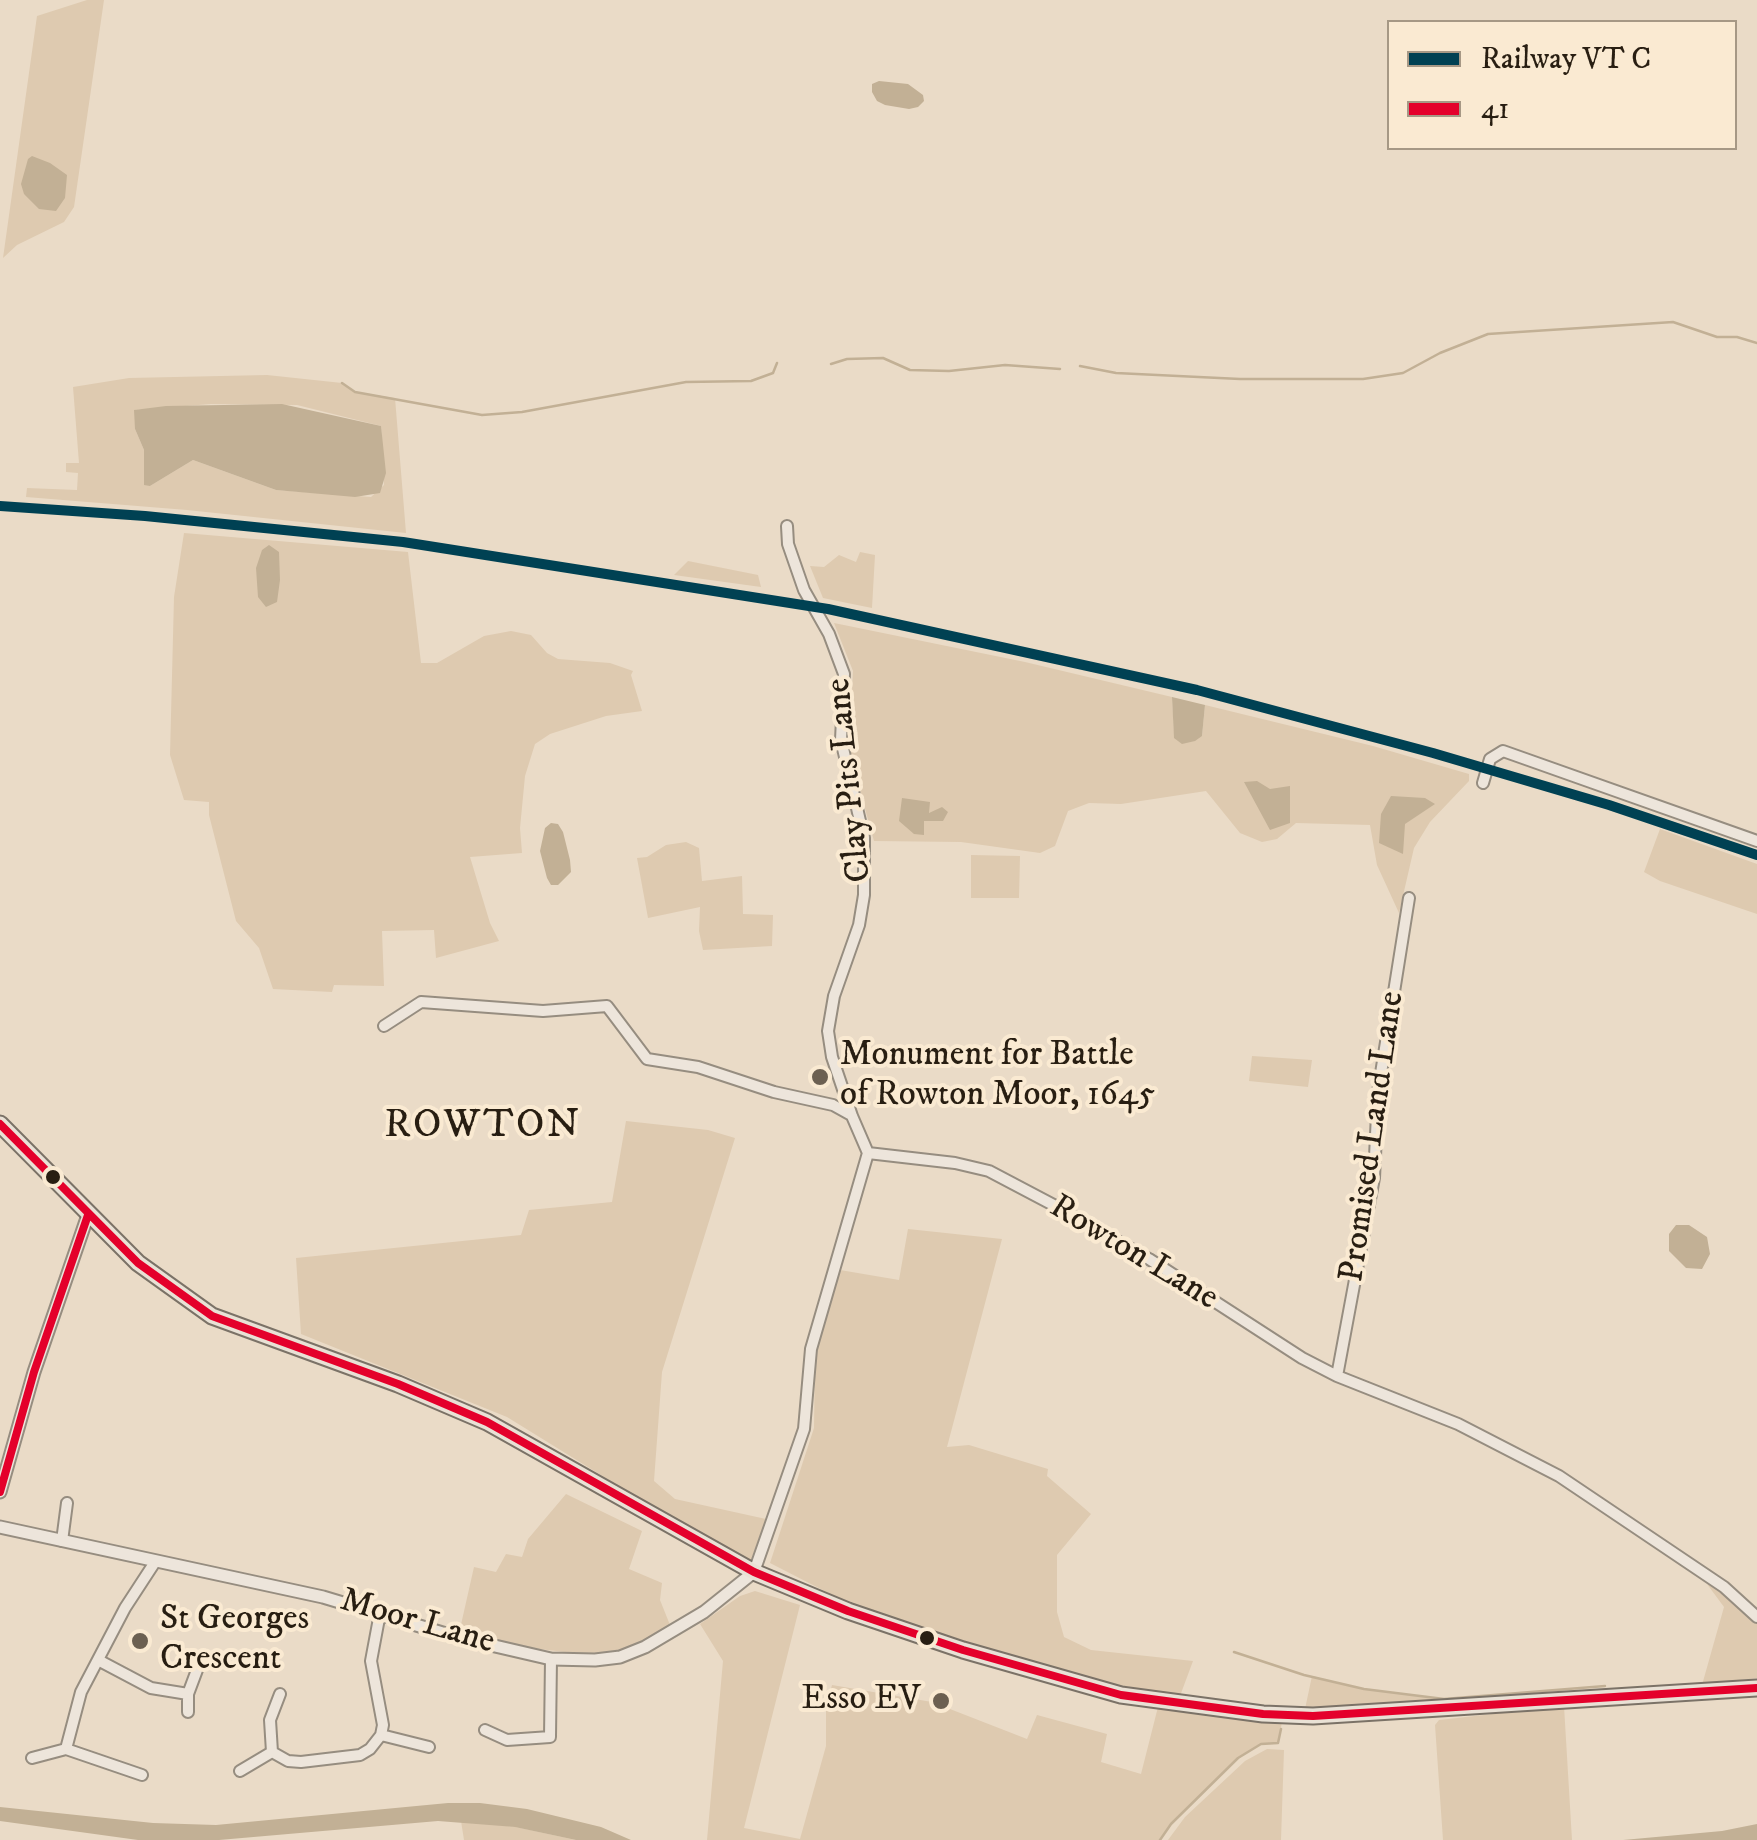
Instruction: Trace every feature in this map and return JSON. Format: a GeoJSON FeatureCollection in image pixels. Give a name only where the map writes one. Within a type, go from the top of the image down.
{"type":"FeatureCollection","features":[{"type":"Feature","properties":{"kind":"highway"},"geometry":{"type":"LineString","coordinates":[[0,1124],[138,1264],[212,1316],[398,1384],[487,1422],[754,1572],[883,1623],[1121,1695],[1263,1714],[1428,1711],[1757,1688]]}},
{"type":"Feature","properties":{"kind":"street","name":"Clay Pits Lane"},"geometry":{"type":"LineString","coordinates":[[787,526],[788,544],[804,590],[829,634],[844,674],[841,740],[864,838],[864,895],[859,925],[834,996],[828,1032],[832,1057],[868,1152]]}},
{"type":"Feature","properties":{"kind":"street"},"geometry":{"type":"LineString","coordinates":[[1484,783],[1490,758],[1503,750],[1757,841]]}},
{"type":"Feature","properties":{"kind":"street","name":"Promised Land Lane"},"geometry":{"type":"LineString","coordinates":[[1337,1376],[1374,1178],[1378,1092],[1409,898]]}},
{"type":"Feature","properties":{"kind":"street"},"geometry":{"type":"LineString","coordinates":[[384,1026],[421,1002],[543,1011],[606,1006],[647,1059],[698,1067],[774,1092],[833,1104],[852,1116]]}},
{"type":"Feature","properties":{"kind":"street"},"geometry":{"type":"LineString","coordinates":[[754,1572],[804,1430],[811,1349],[868,1152]]}},
{"type":"Feature","properties":{"kind":"street","name":"Rowton Lane"},"geometry":{"type":"LineString","coordinates":[[868,1152],[955,1163],[988,1172],[1149,1259],[1302,1358],[1458,1424],[1560,1476],[1724,1587],[1757,1617]]}},
{"type":"Feature","properties":{"kind":"street"},"geometry":{"type":"LineString","coordinates":[[0,1492],[34,1372],[88,1214]]}},
{"type":"Feature","properties":{"kind":"street"},"geometry":{"type":"LineString","coordinates":[[62,1541],[67,1503]]}},
{"type":"Feature","properties":{"kind":"street","name":"Moor Lane"},"geometry":{"type":"LineString","coordinates":[[0,1527],[323,1596],[456,1637],[551,1658],[596,1660],[620,1657],[645,1647],[704,1612],[754,1572]]}},
{"type":"Feature","properties":{"kind":"street"},"geometry":{"type":"LineString","coordinates":[[66,1749],[81,1692],[155,1562]]}},
{"type":"Feature","properties":{"kind":"street"},"geometry":{"type":"LineString","coordinates":[[272,1752],[288,1762],[342,1758],[366,1752],[381,1736],[383,1714],[370,1661],[380,1613]]}},
{"type":"Feature","properties":{"kind":"street"},"geometry":{"type":"LineString","coordinates":[[485,1730],[507,1740],[550,1737],[551,1658]]}},
{"type":"Feature","properties":{"kind":"street"},"geometry":{"type":"LineString","coordinates":[[98,1660],[151,1688],[188,1694]]}},
{"type":"Feature","properties":{"kind":"street"},"geometry":{"type":"LineString","coordinates":[[188,1712],[188,1694],[197,1670]]}},
{"type":"Feature","properties":{"kind":"street"},"geometry":{"type":"LineString","coordinates":[[272,1752],[270,1720],[280,1694]]}},
{"type":"Feature","properties":{"kind":"street"},"geometry":{"type":"LineString","coordinates":[[381,1736],[428,1747]]}},
{"type":"Feature","properties":{"kind":"street"},"geometry":{"type":"LineString","coordinates":[[32,1758],[66,1749],[142,1775]]}},
{"type":"Feature","properties":{"kind":"street"},"geometry":{"type":"LineString","coordinates":[[240,1771],[272,1752]]}},
{"type":"Feature","properties":{"kind":"shaded area"},"geometry":{"type":"Polygon","coordinates":[[[87,0],[104,0],[74,207],[64,222],[17,245],[3,258],[37,16],[87,0]]]}},
{"type":"Feature","properties":{"kind":"shaded area"},"geometry":{"type":"Polygon","coordinates":[[[872,84],[908,84],[923,95],[924,101],[909,109],[885,105],[872,92],[872,84]]]}},
{"type":"Feature","properties":{"kind":"shaded area"},"geometry":{"type":"Polygon","coordinates":[[[32,156],[67,175],[65,198],[56,211],[39,209],[24,194],[21,184],[32,156]]]}},
{"type":"Feature","properties":{"kind":"shaded area"},"geometry":{"type":"Polygon","coordinates":[[[267,375],[342,383],[355,392],[395,398],[406,533],[26,497],[27,488],[77,490],[78,473],[66,472],[66,463],[79,463],[73,387],[129,378],[267,375]],[[211,404],[135,410],[135,429],[144,450],[150,486],[193,460],[276,490],[371,497],[384,485],[381,426],[297,405],[211,404]]]}},
{"type":"Feature","properties":{"kind":"shaded area"},"geometry":{"type":"Polygon","coordinates":[[[282,404],[381,426],[386,473],[380,493],[355,497],[276,490],[193,460],[150,486],[144,485],[144,450],[135,429],[134,410],[282,404]]]}},
{"type":"Feature","properties":{"kind":"shaded area"},"geometry":{"type":"Polygon","coordinates":[[[184,533],[408,552],[421,663],[437,663],[484,636],[511,631],[531,635],[558,659],[610,663],[633,671],[642,711],[606,716],[550,734],[535,744],[525,776],[522,853],[470,857],[499,941],[436,958],[434,930],[382,931],[384,986],[334,985],[332,992],[273,989],[259,948],[236,921],[209,802],[184,800],[170,755],[174,597],[184,533]]]}},
{"type":"Feature","properties":{"kind":"shaded area"},"geometry":{"type":"Polygon","coordinates":[[[269,545],[279,552],[280,580],[277,602],[266,607],[258,597],[256,568],[262,550],[269,545]]]}},
{"type":"Feature","properties":{"kind":"shaded area"},"geometry":{"type":"Polygon","coordinates":[[[860,552],[875,555],[872,608],[823,598],[810,566],[824,567],[839,555],[856,562],[860,552]]]}},
{"type":"Feature","properties":{"kind":"shaded area"},"geometry":{"type":"Polygon","coordinates":[[[688,561],[758,575],[761,587],[674,575],[688,561]]]}},
{"type":"Feature","properties":{"kind":"shaded area"},"geometry":{"type":"Polygon","coordinates":[[[834,623],[1172,697],[1174,733],[1202,736],[1205,705],[1373,746],[1469,774],[1469,781],[1430,822],[1414,848],[1399,913],[1377,865],[1370,825],[1296,823],[1277,839],[1262,842],[1240,833],[1206,791],[1121,804],[1089,803],[1068,811],[1055,846],[1040,853],[961,842],[874,841],[849,751],[853,671],[834,623]]]}},
{"type":"Feature","properties":{"kind":"shaded area"},"geometry":{"type":"Polygon","coordinates":[[[1172,697],[1205,705],[1202,736],[1195,741],[1182,744],[1174,738],[1172,697]]]}},
{"type":"Feature","properties":{"kind":"shaded area"},"geometry":{"type":"Polygon","coordinates":[[[1257,781],[1270,789],[1290,786],[1290,823],[1270,830],[1244,782],[1257,781]]]}},
{"type":"Feature","properties":{"kind":"shaded area"},"geometry":{"type":"Polygon","coordinates":[[[1391,796],[1425,798],[1435,804],[1405,824],[1403,854],[1379,843],[1381,814],[1391,796]]]}},
{"type":"Feature","properties":{"kind":"shaded area"},"geometry":{"type":"Polygon","coordinates":[[[902,798],[930,802],[929,813],[942,807],[948,812],[943,821],[924,821],[924,835],[914,834],[899,821],[902,798]]]}},
{"type":"Feature","properties":{"kind":"shaded area"},"geometry":{"type":"Polygon","coordinates":[[[551,823],[558,824],[563,832],[570,860],[571,872],[558,885],[551,885],[547,878],[540,851],[545,828],[551,823]]]}},
{"type":"Feature","properties":{"kind":"shaded area"},"geometry":{"type":"Polygon","coordinates":[[[1660,829],[1757,864],[1757,914],[1644,872],[1660,829]]]}},
{"type":"Feature","properties":{"kind":"shaded area"},"geometry":{"type":"Polygon","coordinates":[[[686,842],[699,848],[702,881],[742,876],[743,914],[773,915],[772,946],[703,950],[700,907],[648,918],[637,858],[647,857],[666,845],[686,842]]]}},
{"type":"Feature","properties":{"kind":"shaded area"},"geometry":{"type":"Polygon","coordinates":[[[971,855],[1020,856],[1019,898],[971,898],[971,855]]]}},
{"type":"Feature","properties":{"kind":"shaded area"},"geometry":{"type":"Polygon","coordinates":[[[1252,1056],[1312,1060],[1308,1087],[1249,1081],[1252,1056]]]}},
{"type":"Feature","properties":{"kind":"shaded area"},"geometry":{"type":"Polygon","coordinates":[[[626,1121],[708,1130],[735,1138],[662,1372],[654,1481],[675,1499],[766,1519],[751,1560],[651,1506],[507,1417],[301,1334],[296,1258],[521,1235],[529,1210],[612,1202],[626,1121]]]}},
{"type":"Feature","properties":{"kind":"shaded area"},"geometry":{"type":"Polygon","coordinates":[[[1676,1225],[1689,1225],[1707,1237],[1710,1254],[1702,1269],[1686,1268],[1669,1251],[1669,1234],[1676,1225]]]}},
{"type":"Feature","properties":{"kind":"shaded area"},"geometry":{"type":"Polygon","coordinates":[[[908,1229],[1002,1239],[947,1447],[969,1445],[1048,1469],[1047,1476],[1091,1514],[1057,1555],[1057,1612],[1064,1637],[1091,1650],[1193,1661],[1180,1696],[1074,1677],[961,1641],[848,1603],[770,1563],[814,1428],[815,1355],[840,1270],[899,1280],[908,1229]]]}},
{"type":"Feature","properties":{"kind":"shaded area"},"geometry":{"type":"Polygon","coordinates":[[[566,1494],[642,1531],[629,1569],[662,1583],[660,1600],[670,1625],[624,1651],[583,1654],[521,1647],[460,1629],[474,1567],[496,1572],[506,1554],[522,1557],[528,1539],[566,1494]]]}},
{"type":"Feature","properties":{"kind":"shaded area"},"geometry":{"type":"Polygon","coordinates":[[[1707,1584],[1724,1593],[1757,1622],[1757,1678],[1702,1685],[1724,1607],[1707,1584]]]}},
{"type":"Feature","properties":{"kind":"shaded area"},"geometry":{"type":"Polygon","coordinates":[[[755,1591],[800,1605],[744,1828],[800,1839],[826,1746],[826,1707],[832,1685],[932,1702],[1027,1739],[1037,1715],[1107,1734],[1101,1762],[1141,1774],[1158,1707],[1282,1722],[1278,1743],[1261,1744],[1238,1758],[1171,1824],[1160,1840],[707,1840],[723,1661],[700,1624],[740,1596],[755,1591]]]}},
{"type":"Feature","properties":{"kind":"shaded area"},"geometry":{"type":"Polygon","coordinates":[[[1312,1676],[1364,1689],[1444,1699],[1362,1710],[1305,1709],[1312,1676]]]}},
{"type":"Feature","properties":{"kind":"shaded area"},"geometry":{"type":"Polygon","coordinates":[[[1564,1706],[1572,1840],[1443,1840],[1435,1725],[1439,1720],[1564,1706]]]}},
{"type":"Feature","properties":{"kind":"shaded area"},"geometry":{"type":"Polygon","coordinates":[[[1267,1749],[1284,1750],[1281,1840],[1168,1840],[1185,1817],[1245,1761],[1267,1749]]]}},
{"type":"Feature","properties":{"kind":"shaded area"},"geometry":{"type":"Polygon","coordinates":[[[448,1803],[527,1809],[601,1827],[631,1840],[576,1840],[515,1827],[438,1821],[219,1840],[138,1840],[0,1821],[0,1807],[153,1823],[216,1825],[448,1803]]]}},
{"type":"Feature","properties":{"kind":"shaded area"},"geometry":{"type":"Polygon","coordinates":[[[461,1821],[516,1827],[576,1840],[464,1840],[461,1821]]]}},
{"type":"Feature","properties":{"kind":"shaded area"},"geometry":{"type":"Polygon","coordinates":[[[1757,1824],[1757,1840],[1623,1840],[1722,1831],[1757,1824]]]}},
{"type":"Feature","properties":{"kind":"waterway"},"geometry":{"type":"LineString","coordinates":[[1080,366],[1116,373],[1240,379],[1363,379],[1403,373],[1488,334],[1673,322],[1717,337],[1757,343]]}},
{"type":"Feature","properties":{"kind":"waterway"},"geometry":{"type":"LineString","coordinates":[[831,364],[847,359],[883,358],[910,370],[949,371],[1005,365],[1060,369]]}},
{"type":"Feature","properties":{"kind":"waterway"},"geometry":{"type":"LineString","coordinates":[[342,383],[355,392],[482,415],[522,412],[686,382],[751,381],[773,373],[777,363]]}},
{"type":"Feature","properties":{"kind":"waterway"},"geometry":{"type":"LineString","coordinates":[[1234,1652],[1364,1689],[1444,1699],[1605,1686]]}},
{"type":"Feature","properties":{"kind":"waterway"},"geometry":{"type":"LineString","coordinates":[[1160,1840],[1171,1824],[1238,1758],[1261,1744],[1278,1743],[1281,1729]]}},
{"type":"Feature","properties":{"kind":"transit line"},"geometry":{"type":"LineString","coordinates":[[0,506],[403,542],[828,609],[1197,690],[1433,753],[1609,805],[1757,855]]}},
{"type":"Feature","properties":{"kind":"transit line","name":"41"},"geometry":{"type":"LineString","coordinates":[[0,1124],[138,1263],[212,1316],[398,1384],[487,1422],[754,1572],[848,1611],[963,1650],[1121,1695],[1263,1714],[1313,1716],[1757,1688]]}},
{"type":"Feature","properties":{"kind":"transit line","name":"41"},"geometry":{"type":"LineString","coordinates":[[0,1492],[34,1372],[88,1215]]}},
{"type":"Feature","properties":{"kind":"place","name":"Monument for Battle of Rowton Moor, 1645"},"geometry":{"type":"Point","coordinates":[820,1077]}},
{"type":"Feature","properties":{"kind":"place","name":"St Georges Crescent"},"geometry":{"type":"Point","coordinates":[140,1641]}},
{"type":"Feature","properties":{"kind":"place","name":"Esso EV"},"geometry":{"type":"Point","coordinates":[941,1701]}},
{"type":"Feature","properties":{"kind":"district","name":"ROWTON"},"geometry":{"type":"Point","coordinates":[483,1128]}}]}
